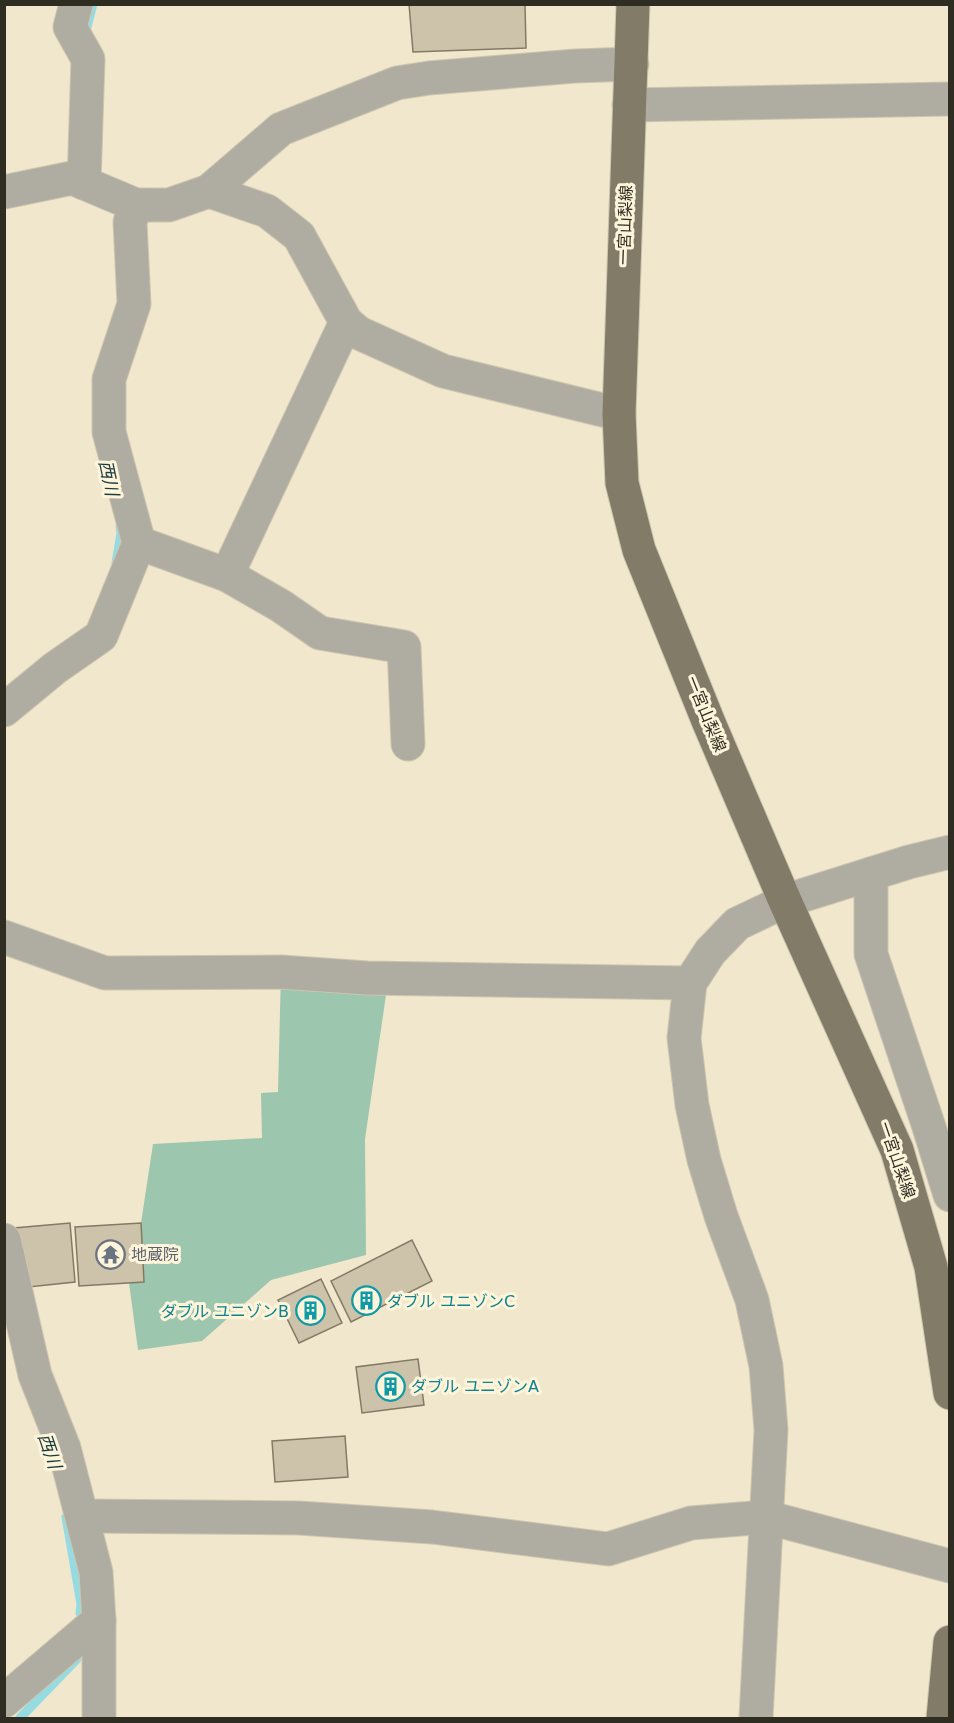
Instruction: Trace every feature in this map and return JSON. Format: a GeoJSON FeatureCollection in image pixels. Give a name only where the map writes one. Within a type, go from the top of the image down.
{"type":"FeatureCollection","features":[{"type":"Feature","properties":{"kind":"main road","name":"一宮山梨線"},"geometry":{"type":"LineString","coordinates":[[633,4],[619,414],[622,483],[639,550],[709,723],[785,901],[897,1150],[931,1268],[950,1393]]}},
{"type":"Feature","properties":{"kind":"main road"},"geometry":{"type":"LineString","coordinates":[[943,1719],[950,1642]]}},
{"type":"Feature","properties":{"kind":"street"},"geometry":{"type":"LineString","coordinates":[[76,4],[70,27],[88,59],[84,183]]}},
{"type":"Feature","properties":{"kind":"street"},"geometry":{"type":"LineString","coordinates":[[4,192],[72,178],[136,205],[169,205],[209,191],[281,129],[397,83],[575,66],[632,64]]}},
{"type":"Feature","properties":{"kind":"street"},"geometry":{"type":"LineString","coordinates":[[629,105],[950,99]]}},
{"type":"Feature","properties":{"kind":"street"},"geometry":{"type":"LineString","coordinates":[[209,191],[267,211],[299,236],[346,322],[359,333],[443,371],[619,414]]}},
{"type":"Feature","properties":{"kind":"street"},"geometry":{"type":"LineString","coordinates":[[4,710],[55,668],[101,636],[139,543],[109,432],[109,379],[134,304],[130,222],[136,205]]}},
{"type":"Feature","properties":{"kind":"street"},"geometry":{"type":"LineString","coordinates":[[227,575],[346,322]]}},
{"type":"Feature","properties":{"kind":"street"},"geometry":{"type":"LineString","coordinates":[[139,543],[227,575],[281,606],[320,633],[404,647],[408,744]]}},
{"type":"Feature","properties":{"kind":"street"},"geometry":{"type":"LineString","coordinates":[[756,1719],[771,1430],[766,1366],[752,1300],[721,1216],[704,1160],[692,1105],[684,1038],[690,983],[710,952],[737,924],[785,901],[909,862],[950,852]]}},
{"type":"Feature","properties":{"kind":"street"},"geometry":{"type":"LineString","coordinates":[[871,874],[871,954],[950,1195]]}},
{"type":"Feature","properties":{"kind":"street"},"geometry":{"type":"LineString","coordinates":[[4,937],[105,973],[281,972],[368,978],[690,983]]}},
{"type":"Feature","properties":{"kind":"street"},"geometry":{"type":"LineString","coordinates":[[4,1240],[34,1375],[64,1448],[96,1572],[99,1620],[99,1719]]}},
{"type":"Feature","properties":{"kind":"street"},"geometry":{"type":"LineString","coordinates":[[83,1516],[299,1518],[432,1527],[608,1549],[691,1523],[766,1517],[950,1566]]}},
{"type":"Feature","properties":{"kind":"street"},"geometry":{"type":"LineString","coordinates":[[4,1701],[99,1620]]}},
{"type":"Feature","properties":{"kind":"green space"},"geometry":{"type":"Polygon","coordinates":[[[281,972],[387,988],[365,1139],[366,1255],[271,1280],[202,1341],[138,1350],[129,1283],[144,1281],[141,1223],[153,1144],[262,1138],[261,1093],[278,1092],[281,972]]]}},
{"type":"Feature","properties":{"kind":"building"},"geometry":{"type":"Polygon","coordinates":[[[409,4],[525,4],[526,48],[413,52],[409,4]]]}},
{"type":"Feature","properties":{"kind":"building"},"geometry":{"type":"Polygon","coordinates":[[[70,1223],[75,1282],[19,1288],[14,1228],[70,1223]]]}},
{"type":"Feature","properties":{"kind":"building","name":"地蔵院"},"geometry":{"type":"Polygon","coordinates":[[[141,1223],[144,1282],[79,1286],[75,1227],[141,1223]]]}},
{"type":"Feature","properties":{"kind":"building","name":"ダブル ユニゾンC"},"geometry":{"type":"Polygon","coordinates":[[[412,1240],[432,1281],[351,1322],[331,1281],[412,1240]]]}},
{"type":"Feature","properties":{"kind":"building","name":"ダブル ユニゾンB"},"geometry":{"type":"Polygon","coordinates":[[[321,1279],[342,1323],[299,1343],[278,1300],[321,1279]]]}},
{"type":"Feature","properties":{"kind":"building","name":"ダブル ユニゾンA"},"geometry":{"type":"Polygon","coordinates":[[[418,1359],[424,1405],[362,1413],[356,1367],[418,1359]]]}},
{"type":"Feature","properties":{"kind":"building"},"geometry":{"type":"Polygon","coordinates":[[[345,1436],[348,1477],[275,1482],[272,1441],[345,1436]]]}},
{"type":"Feature","properties":{"kind":"waterway","name":"西川"},"geometry":{"type":"LineString","coordinates":[[85,35],[93,4]]}},
{"type":"Feature","properties":{"kind":"waterway","name":"西川"},"geometry":{"type":"LineString","coordinates":[[116,563],[120,526]]}},
{"type":"Feature","properties":{"kind":"waterway","name":"西川"},"geometry":{"type":"LineString","coordinates":[[66,1517],[81,1604],[80,1613]]}},
{"type":"Feature","properties":{"kind":"waterway","name":"西川"},"geometry":{"type":"LineString","coordinates":[[20,1718],[77,1659]]}},
{"type":"Feature","properties":{"kind":"place","name":"地蔵院"},"geometry":{"type":"Point","coordinates":[110,1254]}},
{"type":"Feature","properties":{"kind":"place","name":"ダブル ユニゾンC"},"geometry":{"type":"Point","coordinates":[366,1301]}},
{"type":"Feature","properties":{"kind":"place","name":"ダブル ユニゾンB"},"geometry":{"type":"Point","coordinates":[310,1311]}},
{"type":"Feature","properties":{"kind":"place","name":"ダブル ユニゾンA"},"geometry":{"type":"Point","coordinates":[390,1386]}}]}
